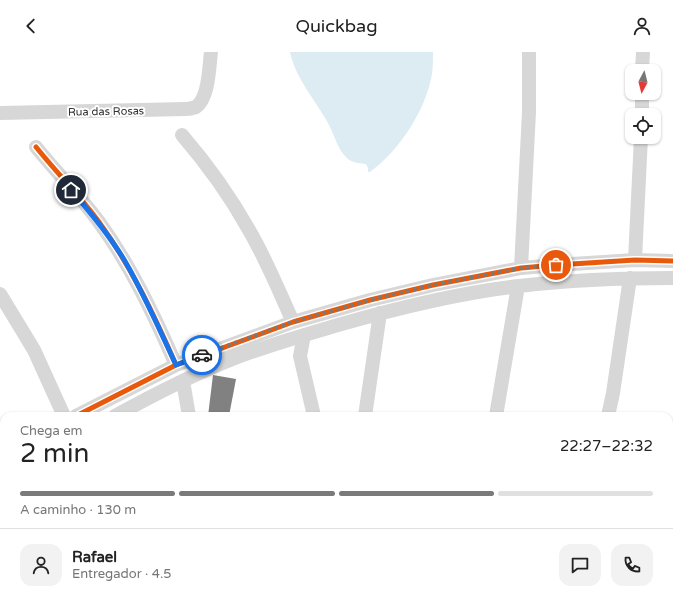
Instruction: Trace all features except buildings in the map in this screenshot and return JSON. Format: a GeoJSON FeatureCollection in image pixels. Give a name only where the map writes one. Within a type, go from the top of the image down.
{"type":"FeatureCollection","features":[{"type":"Feature","properties":{"kind":"street","name":"Rua das Rosas"},"geometry":{"type":"LineString","coordinates":[[0,113],[186,109],[195,107],[201,102],[205,95],[211,52]]}},
{"type":"Feature","properties":{"kind":"street"},"geometry":{"type":"LineString","coordinates":[[521,268],[529,112],[529,52]]}},
{"type":"Feature","properties":{"kind":"street"},"geometry":{"type":"LineString","coordinates":[[642,64],[643,52]]}},
{"type":"Feature","properties":{"kind":"street"},"geometry":{"type":"LineString","coordinates":[[182,135],[226,193],[246,224],[264,258],[292,322]]}},
{"type":"Feature","properties":{"kind":"street"},"geometry":{"type":"LineString","coordinates":[[635,260],[641,144]]}},
{"type":"Feature","properties":{"kind":"street"},"geometry":{"type":"LineString","coordinates":[[36,147],[98,221],[125,262],[145,299],[176,365]]}},
{"type":"Feature","properties":{"kind":"street"},"geometry":{"type":"LineString","coordinates":[[83,412],[176,365],[292,322],[370,300],[433,285],[521,268],[635,260],[673,260]]}},
{"type":"Feature","properties":{"kind":"street"},"geometry":{"type":"LineString","coordinates":[[556,265],[556,282]]}},
{"type":"Feature","properties":{"kind":"street"},"geometry":{"type":"LineString","coordinates":[[609,412],[630,278]]}},
{"type":"Feature","properties":{"kind":"street"},"geometry":{"type":"LineString","coordinates":[[122,412],[183,381],[234,358],[284,341],[380,313],[438,300],[518,286],[556,282],[630,278],[673,278]]}},
{"type":"Feature","properties":{"kind":"street"},"geometry":{"type":"LineString","coordinates":[[433,285],[438,300]]}},
{"type":"Feature","properties":{"kind":"street"},"geometry":{"type":"LineString","coordinates":[[497,412],[518,286]]}},
{"type":"Feature","properties":{"kind":"street"},"geometry":{"type":"LineString","coordinates":[[0,294],[34,350],[62,412]]}},
{"type":"Feature","properties":{"kind":"street"},"geometry":{"type":"LineString","coordinates":[[366,412],[380,313]]}},
{"type":"Feature","properties":{"kind":"street"},"geometry":{"type":"LineString","coordinates":[[304,335],[300,356],[313,412]]}},
{"type":"Feature","properties":{"kind":"street"},"geometry":{"type":"LineString","coordinates":[[284,341],[300,356]]}},
{"type":"Feature","properties":{"kind":"street"},"geometry":{"type":"LineString","coordinates":[[183,381],[188,412]]}},
{"type":"Feature","properties":{"kind":"street"},"geometry":{"type":"LineString","coordinates":[[117,394],[120,412]]}},
{"type":"Feature","properties":{"kind":"shaded area"},"geometry":{"type":"Polygon","coordinates":[[[290,52],[433,52],[429,88],[424,102],[410,129],[391,153],[370,172],[368,172],[366,164],[350,160],[340,150],[329,125],[297,72],[290,52]]]}},
{"type":"Feature","properties":{"kind":"cycle path"},"geometry":{"type":"LineString","coordinates":[[36,147],[84,203],[111,239],[132,273],[176,365]]}},
{"type":"Feature","properties":{"kind":"cycle path"},"geometry":{"type":"LineString","coordinates":[[84,412],[176,365],[293,322],[370,300],[433,285],[521,268],[635,260],[673,261]]}},
{"type":"Feature","properties":{"kind":"way so far"},"geometry":{"type":"LineString","coordinates":[[202,355],[292,322],[370,300],[433,285],[521,268],[556,265]]}},
{"type":"Feature","properties":{"kind":"route"},"geometry":{"type":"LineString","coordinates":[[71,190],[98,221],[125,262],[145,299],[176,365],[202,355]]}}]}
